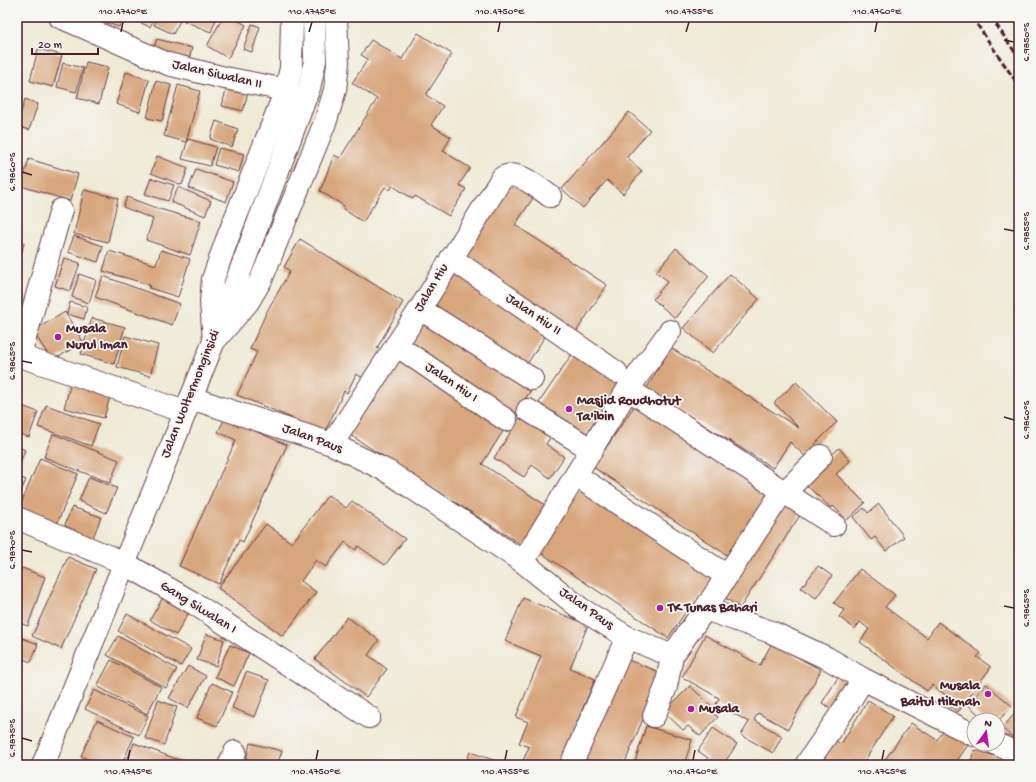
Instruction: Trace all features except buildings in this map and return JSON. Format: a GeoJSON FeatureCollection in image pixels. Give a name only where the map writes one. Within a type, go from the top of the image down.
{"type":"FeatureCollection","features":[{"type":"Feature","properties":{"kind":"street"},"geometry":{"type":"LineString","coordinates":[[217,332],[211,302],[213,279],[226,242],[286,90],[291,68],[292,17]]}},
{"type":"Feature","properties":{"kind":"street","name":"Jalan Woltermonginsidi"},"geometry":{"type":"LineString","coordinates":[[43,765],[217,332],[309,88],[315,61],[314,17]]}},
{"type":"Feature","properties":{"kind":"street"},"geometry":{"type":"LineString","coordinates":[[217,332],[248,302],[261,280],[326,120],[335,90],[338,62],[336,17]]}},
{"type":"Feature","properties":{"kind":"street","name":"Jalan Siwalan II"},"geometry":{"type":"LineString","coordinates":[[73,20],[168,64],[225,78],[286,90]]}},
{"type":"Feature","properties":{"kind":"street","name":"Jalan Hiu"},"geometry":{"type":"LineString","coordinates":[[332,444],[420,309],[450,258],[505,176],[511,175],[523,178],[550,196]]}},
{"type":"Feature","properties":{"kind":"street"},"geometry":{"type":"LineString","coordinates":[[19,356],[62,210]]}},
{"type":"Feature","properties":{"kind":"street","name":"Jalan Hiu II"},"geometry":{"type":"LineString","coordinates":[[450,258],[622,380],[834,525]]}},
{"type":"Feature","properties":{"kind":"street"},"geometry":{"type":"LineString","coordinates":[[420,309],[532,379]]}},
{"type":"Feature","properties":{"kind":"street"},"geometry":{"type":"LineString","coordinates":[[523,562],[592,450],[622,380],[670,331]]}},
{"type":"Feature","properties":{"kind":"street","name":"Jalan Hiu I"},"geometry":{"type":"LineString","coordinates":[[396,345],[506,420]]}},
{"type":"Feature","properties":{"kind":"street","name":"Jalan Paus"},"geometry":{"type":"LineString","coordinates":[[19,356],[188,405],[332,444],[387,471],[523,562],[581,608],[627,637],[672,656]]}},
{"type":"Feature","properties":{"kind":"street"},"geometry":{"type":"LineString","coordinates":[[528,410],[592,450]]}},
{"type":"Feature","properties":{"kind":"street"},"geometry":{"type":"LineString","coordinates":[[654,716],[666,687],[672,656],[784,492],[821,456]]}},
{"type":"Feature","properties":{"kind":"street"},"geometry":{"type":"LineString","coordinates":[[576,476],[727,576]]}},
{"type":"Feature","properties":{"kind":"street","name":"Gang Siwalan I"},"geometry":{"type":"LineString","coordinates":[[17,518],[124,563],[195,604],[369,717]]}},
{"type":"Feature","properties":{"kind":"street"},"geometry":{"type":"LineString","coordinates":[[705,609],[771,632],[827,658],[863,679],[966,731]]}},
{"type":"Feature","properties":{"kind":"street"},"geometry":{"type":"LineString","coordinates":[[571,765],[627,637]]}},
{"type":"Feature","properties":{"kind":"street"},"geometry":{"type":"LineString","coordinates":[[806,765],[830,728],[842,715],[863,679]]}},
{"type":"Feature","properties":{"kind":"street"},"geometry":{"type":"LineString","coordinates":[[1006,748],[1019,754]]}},
{"type":"Feature","properties":{"kind":"railway"},"geometry":{"type":"LineString","coordinates":[[972,17],[1019,86]]}},
{"type":"Feature","properties":{"kind":"railway"},"geometry":{"type":"LineString","coordinates":[[991,17],[1019,58]]}},
{"type":"Feature","properties":{"kind":"place","name":"Musala Nurul Iman"},"geometry":{"type":"Point","coordinates":[58,337]}},
{"type":"Feature","properties":{"kind":"place","name":"Masjid Roudhotut Ta'ibin"},"geometry":{"type":"Point","coordinates":[569,409]}},
{"type":"Feature","properties":{"kind":"place","name":"TK Tunas Bahari"},"geometry":{"type":"Point","coordinates":[660,608]}},
{"type":"Feature","properties":{"kind":"place","name":"Musala Baitul Hikmah"},"geometry":{"type":"Point","coordinates":[988,694]}},
{"type":"Feature","properties":{"kind":"place","name":"Musala"},"geometry":{"type":"Point","coordinates":[691,709]}}]}
